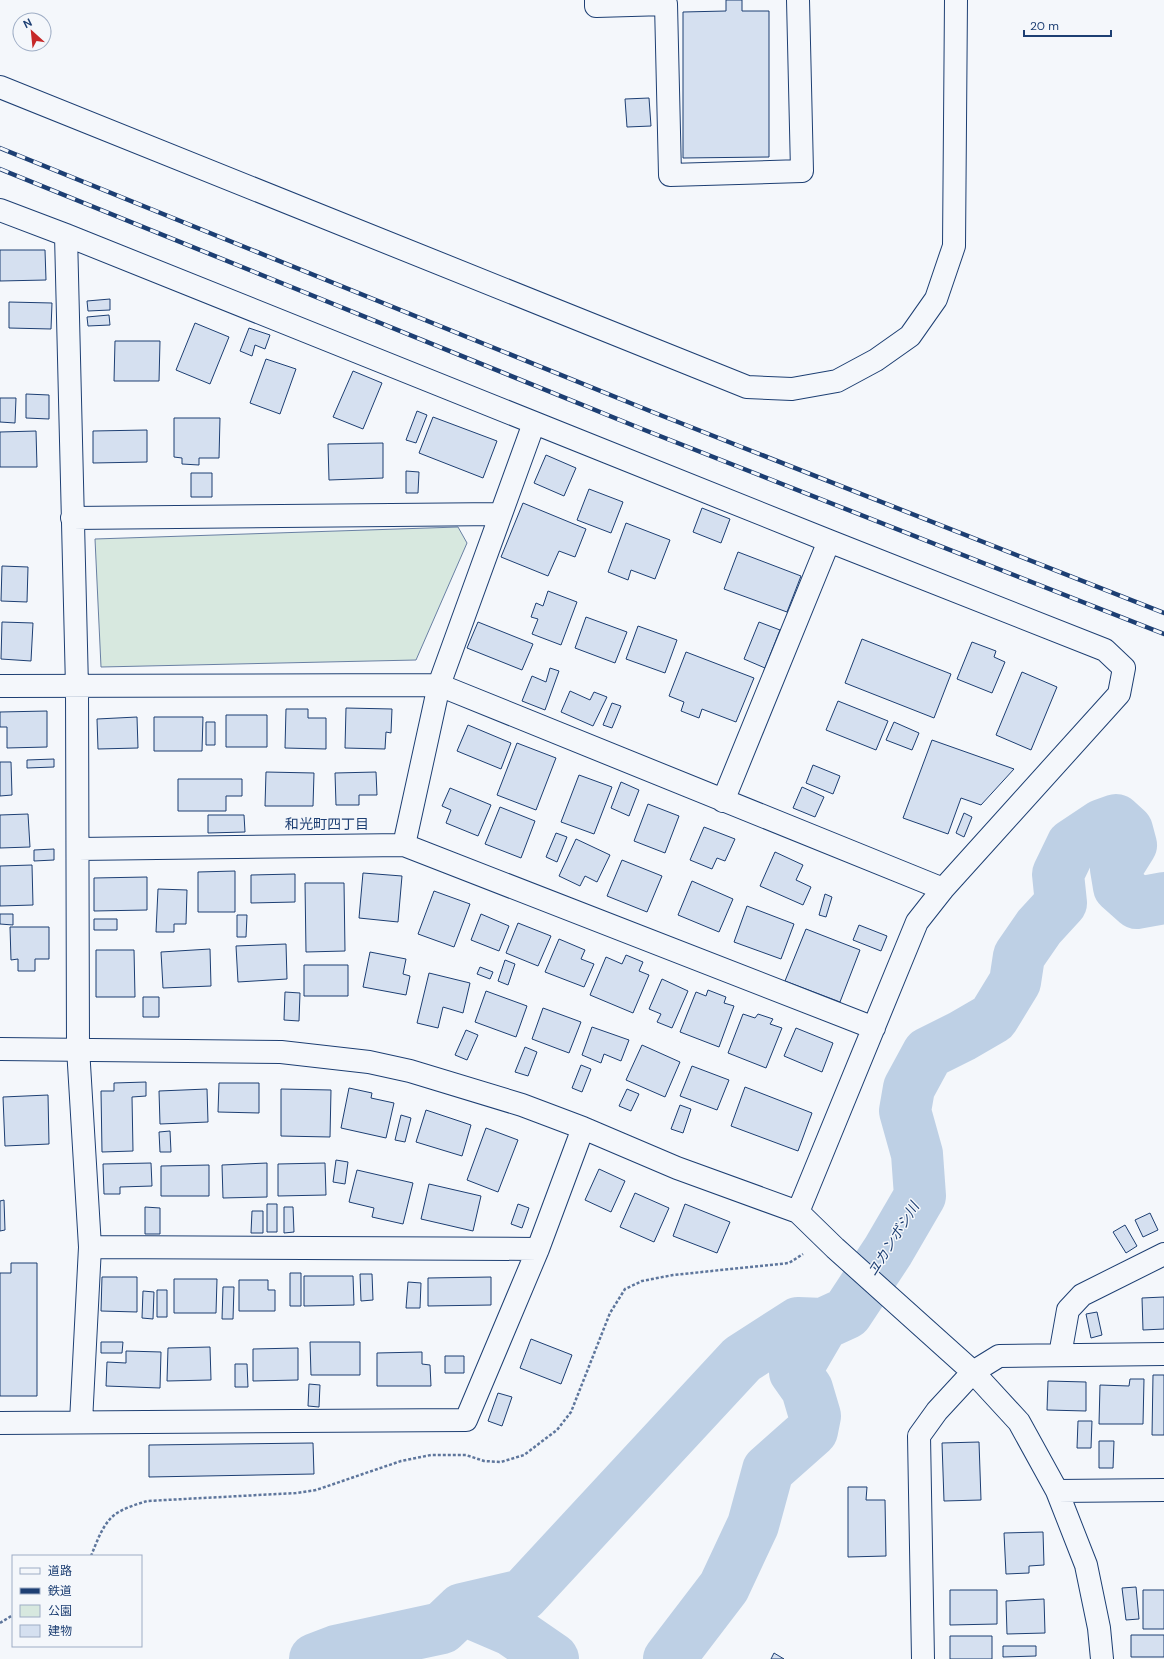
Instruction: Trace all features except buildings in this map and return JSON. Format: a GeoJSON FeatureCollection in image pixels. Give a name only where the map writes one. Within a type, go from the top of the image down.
{"type":"FeatureCollection","features":[{"type":"Feature","properties":{"kind":"street"},"geometry":{"type":"LineString","coordinates":[[596,0],[596,6],[666,4],[670,174],[802,171],[798,0]]}},
{"type":"Feature","properties":{"kind":"street"},"geometry":{"type":"LineString","coordinates":[[0,86],[747,387],[792,389],[837,381],[876,360],[910,336],[936,299],[954,246],[956,0]]}},
{"type":"Feature","properties":{"kind":"street"},"geometry":{"type":"LineString","coordinates":[[0,210],[1105,650],[1124,668],[1119,694],[943,889],[917,922],[798,1212]]}},
{"type":"Feature","properties":{"kind":"street"},"geometry":{"type":"LineString","coordinates":[[66,235],[77,687],[78,1048],[90,1247],[81,1422]]}},
{"type":"Feature","properties":{"kind":"street"},"geometry":{"type":"LineString","coordinates":[[404,845],[439,685],[534,423]]}},
{"type":"Feature","properties":{"kind":"street"},"geometry":{"type":"LineString","coordinates":[[72,518],[501,514]]}},
{"type":"Feature","properties":{"kind":"street"},"geometry":{"type":"LineString","coordinates":[[723,801],[829,541]]}},
{"type":"Feature","properties":{"kind":"street"},"geometry":{"type":"LineString","coordinates":[[0,686],[439,685],[943,889]]}},
{"type":"Feature","properties":{"kind":"street"},"geometry":{"type":"LineString","coordinates":[[78,849],[404,845],[874,1028]]}},
{"type":"Feature","properties":{"kind":"street"},"geometry":{"type":"LineString","coordinates":[[0,1049],[78,1048],[281,1052],[369,1062],[410,1071],[522,1105],[583,1128],[677,1168],[798,1212],[835,1248],[972,1372],[1019,1422],[1057,1491],[1086,1565],[1099,1628],[1102,1659]]}},
{"type":"Feature","properties":{"kind":"street"},"geometry":{"type":"LineString","coordinates":[[0,1423],[466,1420],[538,1249],[583,1128]]}},
{"type":"Feature","properties":{"kind":"street"},"geometry":{"type":"LineString","coordinates":[[90,1247],[538,1249]]}},
{"type":"Feature","properties":{"kind":"street"},"geometry":{"type":"LineString","coordinates":[[1060,1355],[1068,1310],[1082,1296],[1164,1254]]}},
{"type":"Feature","properties":{"kind":"street"},"geometry":{"type":"LineString","coordinates":[[923,1659],[919,1436],[937,1411],[972,1372],[999,1356],[1164,1354]]}},
{"type":"Feature","properties":{"kind":"street"},"geometry":{"type":"LineString","coordinates":[[1057,1491],[1164,1490]]}},
{"type":"Feature","properties":{"kind":"path"},"geometry":{"type":"LineString","coordinates":[[0,1623],[12,1616]]}},
{"type":"Feature","properties":{"kind":"green space"},"geometry":{"type":"Polygon","coordinates":[[[458,527],[467,543],[416,660],[101,667],[95,539],[458,527]]]}},
{"type":"Feature","properties":{"kind":"waterway","name":"ユカンボシ川"},"geometry":{"type":"LineString","coordinates":[[669,1659],[724,1587],[753,1525],[768,1470],[812,1431],[815,1416],[807,1389],[795,1372],[823,1324],[847,1313],[888,1251],[920,1196],[917,1154],[905,1111],[909,1088],[928,1053],[993,1018],[1015,982],[1019,956],[1039,927],[1061,903],[1058,874],[1072,845],[1102,825],[1116,820],[1127,830],[1131,845],[1116,869],[1119,887],[1137,903],[1164,898]]}},
{"type":"Feature","properties":{"kind":"waterway"},"geometry":{"type":"LineString","coordinates":[[462,1609],[523,1595],[742,1359],[798,1323],[823,1324]]}},
{"type":"Feature","properties":{"kind":"waterway","name":"ユカンボシ川"},"geometry":{"type":"LineString","coordinates":[[315,1659],[336,1651],[442,1628],[462,1609],[511,1630],[553,1659]]}},
{"type":"Feature","properties":{"kind":"railway"},"geometry":{"type":"LineString","coordinates":[[0,148],[650,411],[1164,613]]}},
{"type":"Feature","properties":{"kind":"railway"},"geometry":{"type":"LineString","coordinates":[[0,169],[642,429],[1164,634]]}},
{"type":"Feature","properties":{"kind":"district","name":"和光町四丁目"},"geometry":{"type":"Point","coordinates":[327,824]}}]}
